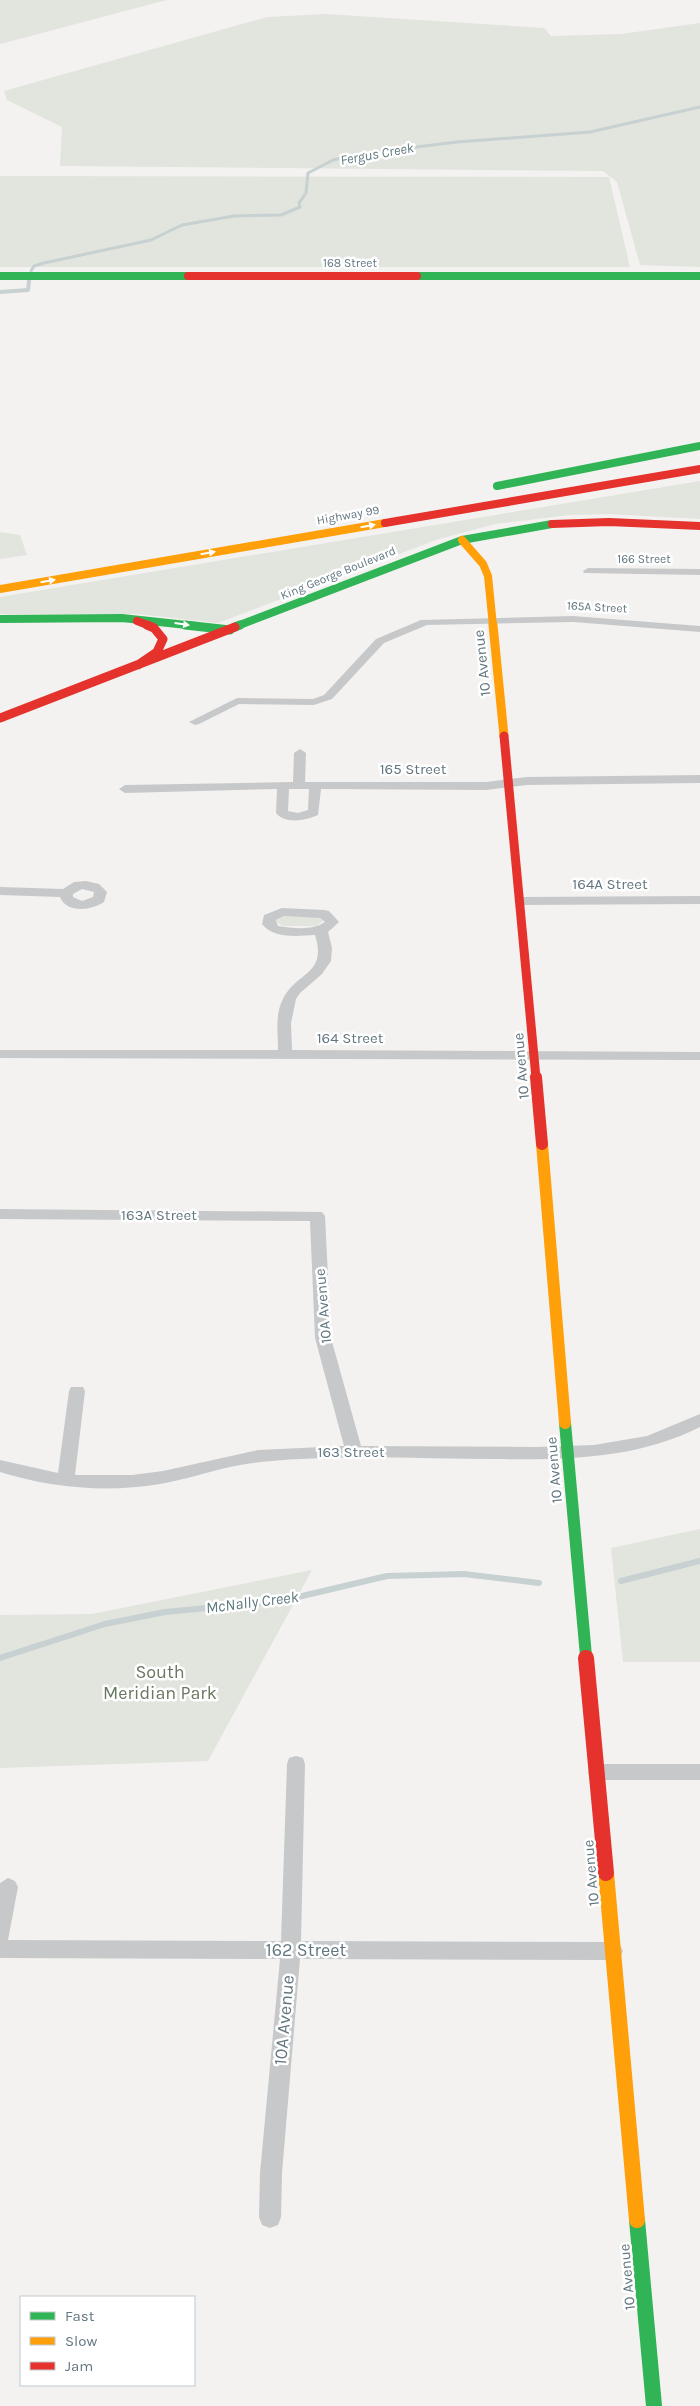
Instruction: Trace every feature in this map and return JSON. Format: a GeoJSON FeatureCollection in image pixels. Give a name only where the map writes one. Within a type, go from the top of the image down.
{"type":"FeatureCollection","features":[{"type":"Feature","properties":{"kind":"main road","name":"168 Street"},"geometry":{"type":"LineString","coordinates":[[0,276],[700,276]]}},
{"type":"Feature","properties":{"kind":"main road"},"geometry":{"type":"LineString","coordinates":[[700,446],[487,489],[700,455]]}},
{"type":"Feature","properties":{"kind":"main road","name":"Highway 99"},"geometry":{"type":"LineString","coordinates":[[0,589],[700,469]]}},
{"type":"Feature","properties":{"kind":"main road"},"geometry":{"type":"LineString","coordinates":[[493,504],[700,473]]}},
{"type":"Feature","properties":{"kind":"main road","name":"King George Boulevard"},"geometry":{"type":"LineString","coordinates":[[0,718],[462,540],[523,526],[578,521],[617,520],[700,526]]}},
{"type":"Feature","properties":{"kind":"main road","name":"10 Avenue"},"geometry":{"type":"LineString","coordinates":[[462,540],[483,564],[488,576],[535,1056],[596,1772],[654,2406]]}},
{"type":"Feature","properties":{"kind":"main road"},"geometry":{"type":"LineString","coordinates":[[0,618],[143,620],[230,630]]}},
{"type":"Feature","properties":{"kind":"main road"},"geometry":{"type":"LineString","coordinates":[[98,618],[139,622],[154,628],[160,633],[163,639],[159,650],[150,660],[138,666]]}},
{"type":"Feature","properties":{"kind":"street","name":"166 Street"},"geometry":{"type":"LineString","coordinates":[[588,571],[700,572]]}},
{"type":"Feature","properties":{"kind":"street","name":"165A Street"},"geometry":{"type":"LineString","coordinates":[[195,722],[237,701],[314,702],[328,697],[385,638],[425,622],[492,619],[600,620],[700,629]]}},
{"type":"Feature","properties":{"kind":"street"},"geometry":{"type":"LineString","coordinates":[[299,785],[300,753]]}},
{"type":"Feature","properties":{"kind":"street","name":"165 Street"},"geometry":{"type":"LineString","coordinates":[[125,789],[283,785],[486,786],[527,781],[700,779]]}},
{"type":"Feature","properties":{"kind":"street"},"geometry":{"type":"LineString","coordinates":[[283,785],[282,813],[288,816],[306,816],[314,812],[315,785]]}},
{"type":"Feature","properties":{"kind":"street"},"geometry":{"type":"LineString","coordinates":[[0,891],[66,893]]}},
{"type":"Feature","properties":{"kind":"street","name":"164A Street"},"geometry":{"type":"LineString","coordinates":[[520,901],[700,900]]}},
{"type":"Feature","properties":{"kind":"street"},"geometry":{"type":"LineString","coordinates":[[284,1054],[286,1011],[292,993],[322,969],[326,957],[326,948],[321,931]]}},
{"type":"Feature","properties":{"kind":"street","name":"164 Street"},"geometry":{"type":"LineString","coordinates":[[0,1054],[700,1056]]}},
{"type":"Feature","properties":{"kind":"street","name":"163A Street"},"geometry":{"type":"LineString","coordinates":[[0,1214],[317,1216]]}},
{"type":"Feature","properties":{"kind":"street","name":"10A Avenue"},"geometry":{"type":"LineString","coordinates":[[317,1216],[323,1338],[354,1452]]}},
{"type":"Feature","properties":{"kind":"street"},"geometry":{"type":"LineString","coordinates":[[66,1480],[77,1391]]}},
{"type":"Feature","properties":{"kind":"street","name":"163 Street"},"geometry":{"type":"LineString","coordinates":[[0,1466],[20,1472],[66,1480],[94,1482],[151,1479],[266,1455],[354,1452],[568,1453],[641,1445],[671,1435],[700,1420]]}},
{"type":"Feature","properties":{"kind":"street","name":"10A Avenue"},"geometry":{"type":"LineString","coordinates":[[270,2217],[286,1983],[291,1950],[296,1764]]}},
{"type":"Feature","properties":{"kind":"street"},"geometry":{"type":"LineString","coordinates":[[596,1772],[700,1772]]}},
{"type":"Feature","properties":{"kind":"street"},"geometry":{"type":"LineString","coordinates":[[0,1936],[8,1887]]}},
{"type":"Feature","properties":{"kind":"street","name":"162 Street"},"geometry":{"type":"LineString","coordinates":[[0,1948],[613,1951]]}},
{"type":"Feature","properties":{"kind":"green space"},"geometry":{"type":"Polygon","coordinates":[[[0,0],[167,0],[0,44],[0,0]]]}},
{"type":"Feature","properties":{"kind":"green space"},"geometry":{"type":"Polygon","coordinates":[[[326,14],[544,28],[551,36],[621,34],[700,23],[700,267],[640,265],[617,182],[603,171],[60,166],[62,127],[7,100],[4,91],[267,17],[326,14]]]}},
{"type":"Feature","properties":{"kind":"green space"},"geometry":{"type":"Polygon","coordinates":[[[0,176],[609,177],[630,267],[0,267],[0,176]]]}},
{"type":"Feature","properties":{"kind":"green space"},"geometry":{"type":"Polygon","coordinates":[[[700,481],[700,519],[608,514],[570,515],[495,524],[436,540],[218,623],[137,614],[0,614],[0,597],[700,481]]]}},
{"type":"Feature","properties":{"kind":"green space"},"geometry":{"type":"Polygon","coordinates":[[[0,532],[20,535],[27,555],[0,559],[0,532]]]}},
{"type":"Feature","properties":{"kind":"green space"},"geometry":{"type":"Polygon","coordinates":[[[283,916],[318,917],[323,921],[316,926],[282,926],[276,921],[283,916]]]}},
{"type":"Feature","properties":{"kind":"green space"},"geometry":{"type":"Polygon","coordinates":[[[700,1529],[700,1662],[623,1662],[611,1548],[700,1529]]]}},
{"type":"Feature","properties":{"kind":"green space","name":"South Meridian Park"},"geometry":{"type":"Polygon","coordinates":[[[312,1570],[208,1761],[0,1768],[0,1615],[92,1614],[312,1570]]]}},
{"type":"Feature","properties":{"kind":"waterway","name":"Fergus Creek"},"geometry":{"type":"LineString","coordinates":[[31,271],[34,266],[44,263],[151,240],[182,225],[234,216],[281,215],[300,207],[299,203],[306,193],[308,173],[333,160],[360,154],[457,142],[590,132],[700,107]]}},
{"type":"Feature","properties":{"kind":"waterway","name":"Fergus Creek"},"geometry":{"type":"LineString","coordinates":[[0,292],[28,290],[29,281]]}},
{"type":"Feature","properties":{"kind":"waterway","name":"McNally Creek"},"geometry":{"type":"LineString","coordinates":[[621,1581],[700,1561]]}},
{"type":"Feature","properties":{"kind":"waterway","name":"McNally Creek"},"geometry":{"type":"LineString","coordinates":[[0,1658],[105,1624],[165,1612],[281,1601],[387,1576],[464,1574],[539,1583]]}},
{"type":"Feature","properties":{"kind":"traffic: fast"},"geometry":{"type":"LineString","coordinates":[[0,276],[188,276]]}},
{"type":"Feature","properties":{"kind":"traffic: fast"},"geometry":{"type":"LineString","coordinates":[[417,276],[700,276]]}},
{"type":"Feature","properties":{"kind":"traffic: fast"},"geometry":{"type":"LineString","coordinates":[[497,486],[700,446]]}},
{"type":"Feature","properties":{"kind":"traffic: fast"},"geometry":{"type":"LineString","coordinates":[[235,627],[462,540],[552,524]]}},
{"type":"Feature","properties":{"kind":"traffic: fast"},"geometry":{"type":"LineString","coordinates":[[0,619],[122,618],[230,630]]}},
{"type":"Feature","properties":{"kind":"traffic: fast"},"geometry":{"type":"LineString","coordinates":[[565,1423],[586,1656]]}},
{"type":"Feature","properties":{"kind":"traffic: fast"},"geometry":{"type":"LineString","coordinates":[[637,2220],[654,2406]]}},
{"type":"Feature","properties":{"kind":"traffic: slow"},"geometry":{"type":"LineString","coordinates":[[0,589],[385,523]]}},
{"type":"Feature","properties":{"kind":"traffic: slow"},"geometry":{"type":"LineString","coordinates":[[462,540],[483,564],[488,576],[504,736]]}},
{"type":"Feature","properties":{"kind":"traffic: slow"},"geometry":{"type":"LineString","coordinates":[[542,1144],[565,1423]]}},
{"type":"Feature","properties":{"kind":"traffic: slow"},"geometry":{"type":"LineString","coordinates":[[606,1873],[637,2220]]}},
{"type":"Feature","properties":{"kind":"traffic: jam"},"geometry":{"type":"LineString","coordinates":[[188,276],[417,276]]}},
{"type":"Feature","properties":{"kind":"traffic: jam"},"geometry":{"type":"LineString","coordinates":[[385,523],[700,469]]}},
{"type":"Feature","properties":{"kind":"traffic: jam"},"geometry":{"type":"LineString","coordinates":[[552,524],[609,522],[700,526]]}},
{"type":"Feature","properties":{"kind":"traffic: jam"},"geometry":{"type":"LineString","coordinates":[[137,621],[154,628],[163,639],[157,652],[138,665]]}},
{"type":"Feature","properties":{"kind":"traffic: jam"},"geometry":{"type":"LineString","coordinates":[[0,718],[235,627]]}},
{"type":"Feature","properties":{"kind":"traffic: jam"},"geometry":{"type":"LineString","coordinates":[[504,736],[542,1144]]}},
{"type":"Feature","properties":{"kind":"traffic: jam"},"geometry":{"type":"LineString","coordinates":[[586,1656],[606,1873]]}}]}
